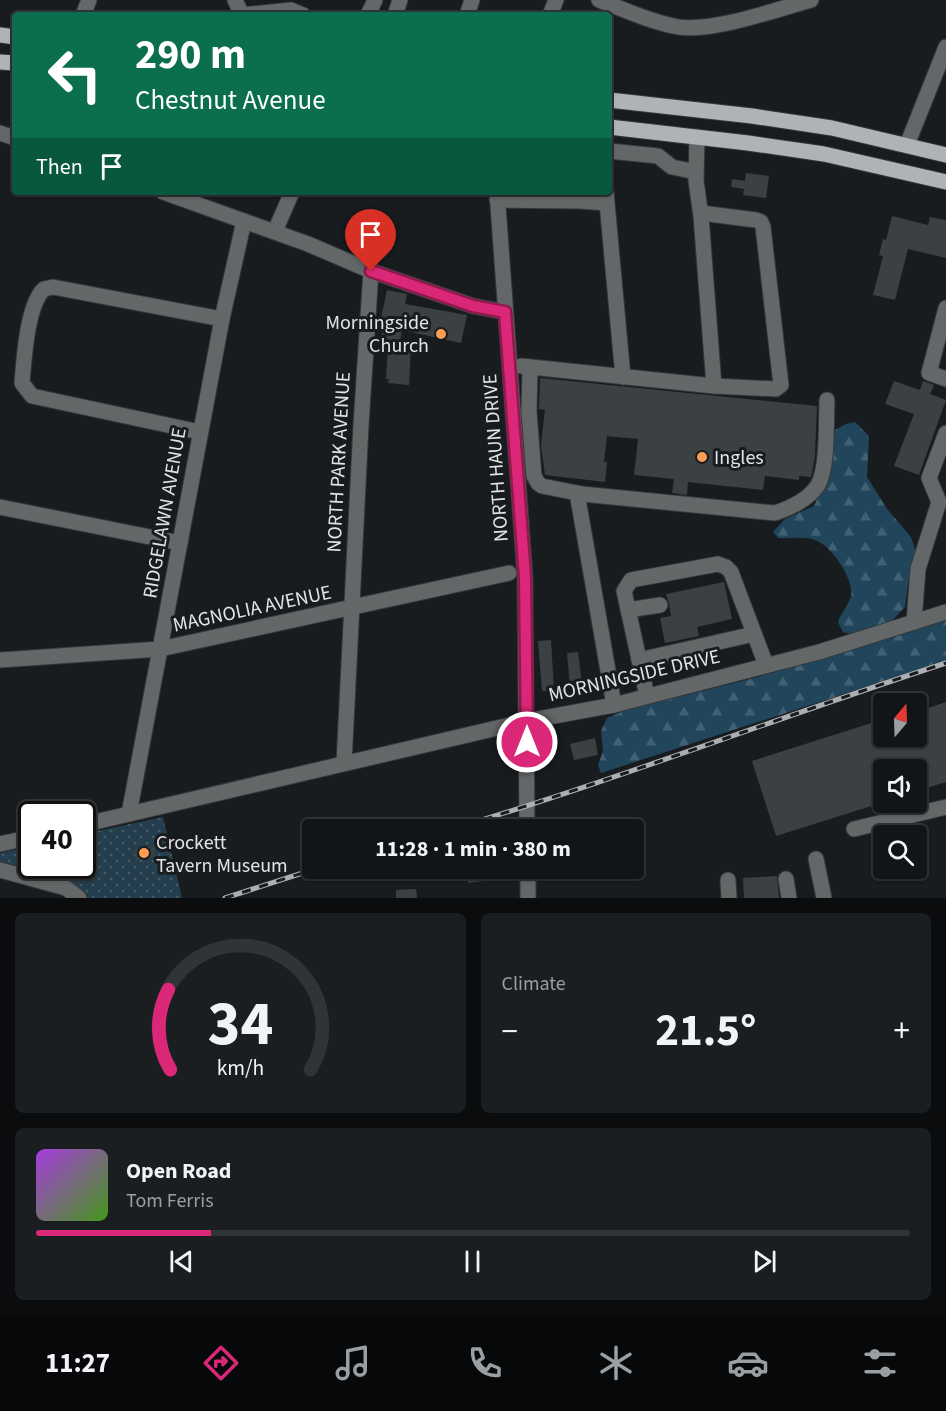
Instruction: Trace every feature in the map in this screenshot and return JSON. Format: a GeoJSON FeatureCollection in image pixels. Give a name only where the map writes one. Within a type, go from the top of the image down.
{"type":"FeatureCollection","features":[{"type":"Feature","properties":{"kind":"main road"},"geometry":{"type":"LineString","coordinates":[[612,100],[832,128],[946,155]]}},
{"type":"Feature","properties":{"kind":"main road"},"geometry":{"type":"LineString","coordinates":[[612,127],[824,154],[946,182]]}},
{"type":"Feature","properties":{"kind":"main road"},"geometry":{"type":"LineString","coordinates":[[897,170],[907,145]]}},
{"type":"Feature","properties":{"kind":"street"},"geometry":{"type":"LineString","coordinates":[[599,0],[657,22],[681,27],[718,25],[811,0]]}},
{"type":"Feature","properties":{"kind":"street"},"geometry":{"type":"LineString","coordinates":[[271,12],[291,10],[296,12]]}},
{"type":"Feature","properties":{"kind":"street"},"geometry":{"type":"LineString","coordinates":[[907,145],[946,47]]}},
{"type":"Feature","properties":{"kind":"street"},"geometry":{"type":"LineString","coordinates":[[697,137],[696,172],[714,386]]}},
{"type":"Feature","properties":{"kind":"street"},"geometry":{"type":"LineString","coordinates":[[612,151],[658,156],[672,167],[696,172]]}},
{"type":"Feature","properties":{"kind":"street"},"geometry":{"type":"LineString","coordinates":[[171,195],[275,231],[371,271],[473,306],[505,312]]}},
{"type":"Feature","properties":{"kind":"street"},"geometry":{"type":"LineString","coordinates":[[275,231],[291,195]]}},
{"type":"Feature","properties":{"kind":"street"},"geometry":{"type":"LineString","coordinates":[[497,196],[580,201],[606,198],[623,376]]}},
{"type":"Feature","properties":{"kind":"street","name":"NORTH HAUN DRIVE"},"geometry":{"type":"LineString","coordinates":[[497,196],[525,577],[527,819]]}},
{"type":"Feature","properties":{"kind":"street"},"geometry":{"type":"LineString","coordinates":[[509,365],[714,386],[776,389],[781,385],[761,222],[701,213]]}},
{"type":"Feature","properties":{"kind":"street","name":"RIDGELAWN AVENUE"},"geometry":{"type":"LineString","coordinates":[[129,814],[200,432],[244,221]]}},
{"type":"Feature","properties":{"kind":"street","name":"NORTH PARK AVENUE"},"geometry":{"type":"LineString","coordinates":[[344,763],[371,271]]}},
{"type":"Feature","properties":{"kind":"street"},"geometry":{"type":"LineString","coordinates":[[200,432],[32,396],[22,383],[25,351],[35,302],[45,289],[53,288],[222,319]]}},
{"type":"Feature","properties":{"kind":"street"},"geometry":{"type":"LineString","coordinates":[[946,308],[929,373],[946,379]]}},
{"type":"Feature","properties":{"kind":"street"},"geometry":{"type":"LineString","coordinates":[[530,367],[529,412],[534,476],[542,486],[577,493],[775,513],[788,509],[814,490],[819,482],[824,454],[826,400]]}},
{"type":"Feature","properties":{"kind":"street"},"geometry":{"type":"LineString","coordinates":[[914,622],[918,569],[939,502],[929,478],[946,433]]}},
{"type":"Feature","properties":{"kind":"street"},"geometry":{"type":"LineString","coordinates":[[577,493],[614,705]]}},
{"type":"Feature","properties":{"kind":"street"},"geometry":{"type":"LineString","coordinates":[[0,507],[180,543]]}},
{"type":"Feature","properties":{"kind":"street"},"geometry":{"type":"LineString","coordinates":[[647,696],[624,591],[631,580],[718,564],[726,567],[731,572],[766,665]]}},
{"type":"Feature","properties":{"kind":"street","name":"MAGNOLIA AVENUE"},"geometry":{"type":"LineString","coordinates":[[0,660],[159,649],[509,573]]}},
{"type":"Feature","properties":{"kind":"street"},"geometry":{"type":"LineString","coordinates":[[628,610],[660,605]]}},
{"type":"Feature","properties":{"kind":"street","name":"MORNINGSIDE DRIVE"},"geometry":{"type":"LineString","coordinates":[[96,822],[527,721],[614,705],[819,652],[946,612]]}},
{"type":"Feature","properties":{"kind":"street"},"geometry":{"type":"LineString","coordinates":[[639,660],[754,634]]}},
{"type":"Feature","properties":{"kind":"street"},"geometry":{"type":"LineString","coordinates":[[854,829],[946,807]]}},
{"type":"Feature","properties":{"kind":"street"},"geometry":{"type":"LineString","coordinates":[[0,844],[18,840]]}},
{"type":"Feature","properties":{"kind":"street"},"geometry":{"type":"LineString","coordinates":[[816,859],[824,898]]}},
{"type":"Feature","properties":{"kind":"street"},"geometry":{"type":"LineString","coordinates":[[0,870],[66,888],[79,898]]}},
{"type":"Feature","properties":{"kind":"street"},"geometry":{"type":"LineString","coordinates":[[528,879],[528,898]]}},
{"type":"Feature","properties":{"kind":"street"},"geometry":{"type":"LineString","coordinates":[[786,879],[789,898]]}},
{"type":"Feature","properties":{"kind":"street"},"geometry":{"type":"LineString","coordinates":[[728,880],[729,898]]}},
{"type":"Feature","properties":{"kind":"green space"},"geometry":{"type":"Polygon","coordinates":[[[855,422],[869,436],[867,477],[887,509],[911,537],[917,556],[908,583],[905,607],[889,624],[854,635],[843,632],[838,622],[851,597],[851,590],[846,573],[834,556],[815,540],[778,538],[773,532],[785,519],[814,506],[822,488],[835,430],[855,422]]]}},
{"type":"Feature","properties":{"kind":"green space"},"geometry":{"type":"Polygon","coordinates":[[[946,618],[946,661],[601,773],[598,765],[603,751],[601,731],[607,718],[626,710],[758,677],[946,618]]]}},
{"type":"Feature","properties":{"kind":"shaded area"},"geometry":{"type":"Polygon","coordinates":[[[163,817],[182,898],[86,898],[33,879],[96,879],[96,831],[163,817]]]}},
{"type":"Feature","properties":{"kind":"shaded area"},"geometry":{"type":"Polygon","coordinates":[[[18,849],[18,873],[0,867],[0,853],[18,849]]]}},
{"type":"Feature","properties":{"kind":"building"},"geometry":{"type":"Polygon","coordinates":[[[746,173],[769,176],[766,198],[743,195],[744,189],[731,187],[732,179],[745,181],[746,173]]]}},
{"type":"Feature","properties":{"kind":"building"},"geometry":{"type":"Polygon","coordinates":[[[892,216],[928,225],[930,217],[946,220],[946,258],[908,249],[895,300],[873,295],[883,256],[879,255],[883,239],[886,240],[892,216]]]}},
{"type":"Feature","properties":{"kind":"building","name":"Morningside Church"},"geometry":{"type":"Polygon","coordinates":[[[387,290],[407,294],[405,304],[467,315],[461,343],[402,330],[399,346],[411,348],[409,385],[388,383],[389,379],[386,379],[388,344],[381,343],[383,324],[380,323],[387,290]]]}},
{"type":"Feature","properties":{"kind":"building"},"geometry":{"type":"Polygon","coordinates":[[[540,378],[817,406],[815,455],[811,477],[799,476],[799,480],[765,476],[763,490],[688,482],[687,495],[672,493],[674,479],[634,475],[638,439],[607,436],[604,462],[607,462],[605,482],[545,475],[541,445],[545,410],[539,409],[540,378]]]}},
{"type":"Feature","properties":{"kind":"building"},"geometry":{"type":"Polygon","coordinates":[[[894,381],[920,390],[923,381],[934,385],[930,394],[946,400],[919,475],[894,466],[914,414],[885,404],[894,381]]]}},
{"type":"Feature","properties":{"kind":"building"},"geometry":{"type":"Polygon","coordinates":[[[724,582],[732,619],[697,627],[699,636],[665,643],[660,618],[671,616],[666,594],[724,582]]]}},
{"type":"Feature","properties":{"kind":"building"},"geometry":{"type":"Polygon","coordinates":[[[551,640],[554,690],[542,691],[538,641],[551,640]]]}},
{"type":"Feature","properties":{"kind":"building"},"geometry":{"type":"Polygon","coordinates":[[[578,652],[582,684],[570,686],[567,653],[578,652]]]}},
{"type":"Feature","properties":{"kind":"building"},"geometry":{"type":"Polygon","coordinates":[[[946,702],[946,782],[927,788],[927,759],[873,759],[873,805],[776,836],[752,761],[873,722],[873,747],[927,747],[927,708],[946,702]]]}},
{"type":"Feature","properties":{"kind":"building"},"geometry":{"type":"Polygon","coordinates":[[[595,738],[598,755],[574,760],[570,744],[595,738]]]}},
{"type":"Feature","properties":{"kind":"building","name":"Crockett Tavern Museum"},"geometry":{"type":"Polygon","coordinates":[[[153,846],[155,857],[136,860],[134,850],[153,846]]]}},
{"type":"Feature","properties":{"kind":"building"},"geometry":{"type":"Polygon","coordinates":[[[777,876],[779,898],[744,898],[743,878],[777,876]]]}},
{"type":"Feature","properties":{"kind":"building"},"geometry":{"type":"Polygon","coordinates":[[[467,879],[498,879],[468,883],[467,879]]]}},
{"type":"Feature","properties":{"kind":"building"},"geometry":{"type":"Polygon","coordinates":[[[416,889],[417,898],[396,898],[396,890],[416,889]]]}},
{"type":"Feature","properties":{"kind":"railway"},"geometry":{"type":"LineString","coordinates":[[485,819],[946,663]]}},
{"type":"Feature","properties":{"kind":"railway"},"geometry":{"type":"LineString","coordinates":[[225,898],[302,873]]}},
{"type":"Feature","properties":{"kind":"place","name":"Morningside Church"},"geometry":{"type":"Point","coordinates":[441,334]}},
{"type":"Feature","properties":{"kind":"place","name":"Ingles"},"geometry":{"type":"Point","coordinates":[702,457]}},
{"type":"Feature","properties":{"kind":"place","name":"Crockett Tavern Museum"},"geometry":{"type":"Point","coordinates":[144,853]}},
{"type":"Feature","properties":{"kind":"route"},"geometry":{"type":"LineString","coordinates":[[371,271],[473,306],[505,312],[525,577],[527,742]]}}]}
